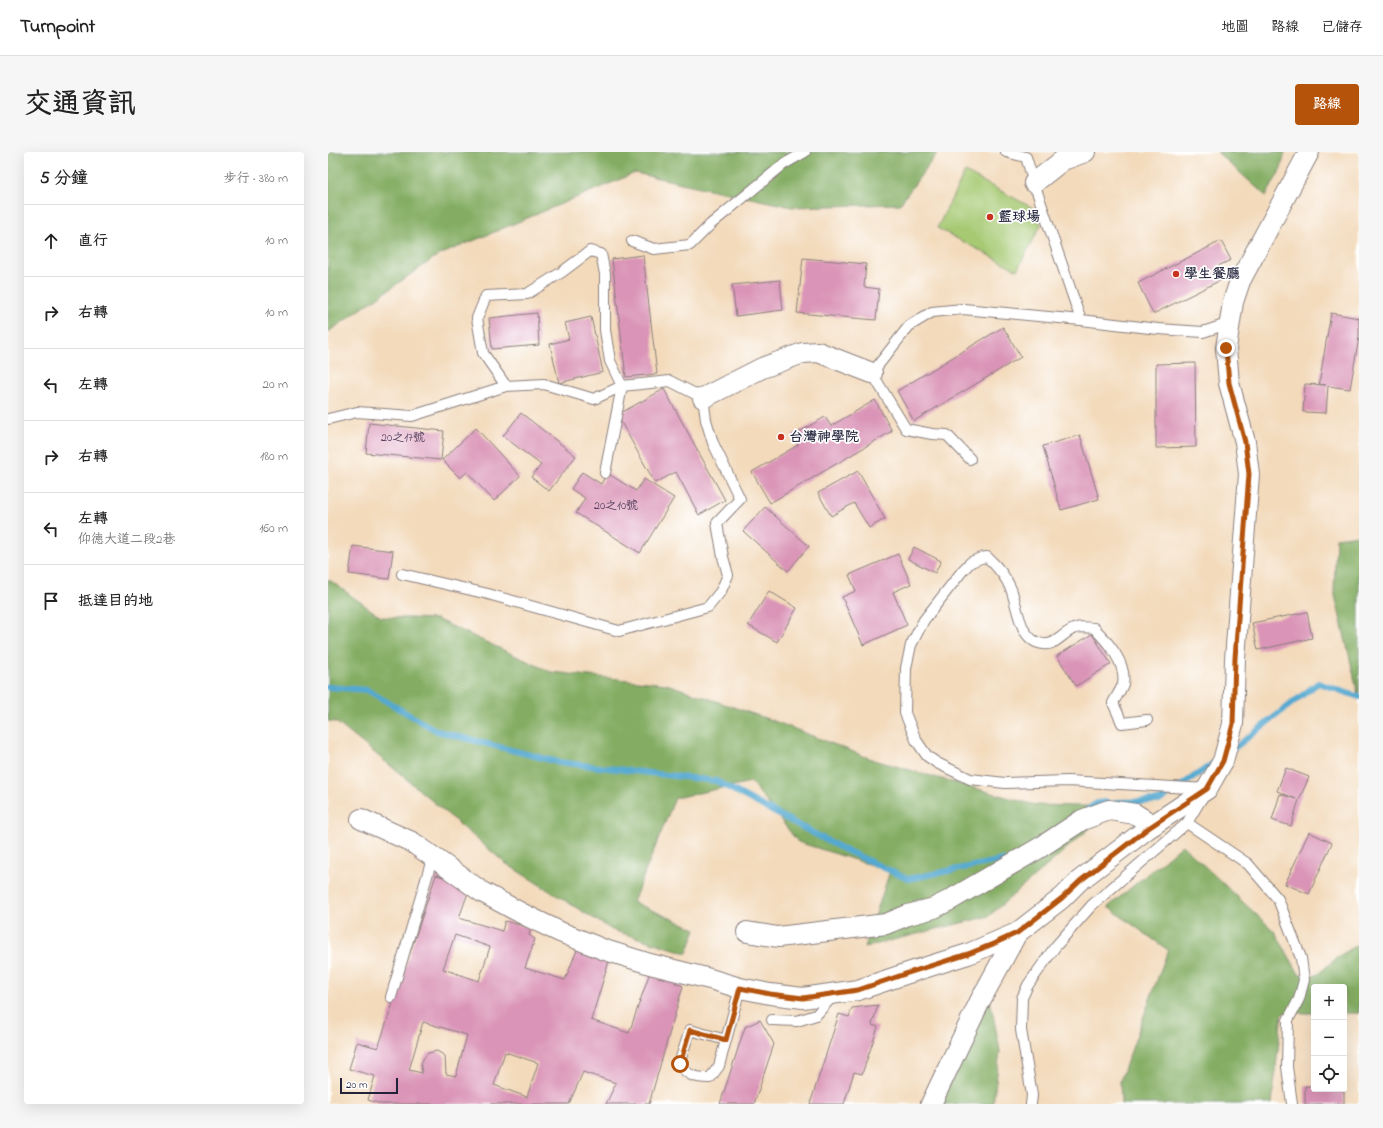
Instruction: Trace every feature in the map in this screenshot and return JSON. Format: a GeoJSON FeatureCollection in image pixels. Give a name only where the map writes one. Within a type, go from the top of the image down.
{"type":"FeatureCollection","features":[{"type":"Feature","properties":{"kind":"street"},"geometry":{"type":"LineString","coordinates":[[1034,183],[1063,160],[1085,152]]}},
{"type":"Feature","properties":{"kind":"street"},"geometry":{"type":"LineString","coordinates":[[361,819],[412,842],[482,892],[560,932],[605,950],[740,988],[770,994],[803,998],[848,996],[908,973],[968,954],[1017,933],[1062,898],[1080,881],[1153,825],[1207,789],[1223,761],[1233,724],[1235,658],[1249,474],[1245,442],[1229,383],[1226,348],[1233,302],[1240,281],[1309,152]]}},
{"type":"Feature","properties":{"kind":"street"},"geometry":{"type":"LineString","coordinates":[[703,398],[762,368],[803,353],[818,352],[872,372]]}},
{"type":"Feature","properties":{"kind":"street"},"geometry":{"type":"LineString","coordinates":[[747,932],[778,936],[886,924],[908,915],[934,908],[950,900],[1041,847],[1082,820],[1109,810],[1135,814],[1153,825]]}},
{"type":"Feature","properties":{"kind":"street"},"geometry":{"type":"LineString","coordinates":[[931,1104],[980,1001],[1017,933]]}},
{"type":"Feature","properties":{"kind":"lane"},"geometry":{"type":"LineString","coordinates":[[632,241],[654,249],[690,245],[710,224],[784,164],[805,152]]}},
{"type":"Feature","properties":{"kind":"lane"},"geometry":{"type":"LineString","coordinates":[[1006,152],[1026,157],[1081,320]]}},
{"type":"Feature","properties":{"kind":"lane"},"geometry":{"type":"LineString","coordinates":[[506,386],[483,353],[477,318],[486,296],[527,294],[562,272],[590,251],[601,254],[604,274],[605,330],[610,361],[622,386],[606,473]]}},
{"type":"Feature","properties":{"kind":"lane"},"geometry":{"type":"LineString","coordinates":[[970,459],[947,435],[906,429],[872,372],[909,326],[932,312],[963,309],[1158,329],[1203,332],[1230,323]]}},
{"type":"Feature","properties":{"kind":"lane"},"geometry":{"type":"LineString","coordinates":[[328,419],[357,412],[412,416],[506,386],[544,384],[594,399],[622,386],[670,381],[703,398],[706,420],[713,443],[740,499],[717,523],[728,575],[721,591],[708,607],[619,631],[488,594],[402,574]]}},
{"type":"Feature","properties":{"kind":"lane"},"geometry":{"type":"LineString","coordinates":[[1031,1104],[1032,1095],[1021,1030],[1022,998],[1028,985],[1055,947],[1092,905],[1187,823],[1207,789],[1068,781],[1005,783],[970,779],[937,763],[927,756],[916,740],[905,712],[906,668],[911,645],[924,620],[955,579],[971,562],[981,558],[987,558],[996,565],[1011,589],[1024,628],[1032,639],[1043,644],[1053,644],[1061,636],[1076,627],[1094,628],[1106,640],[1122,665],[1123,684],[1113,703],[1122,723],[1147,720]]}},
{"type":"Feature","properties":{"kind":"lane"},"geometry":{"type":"LineString","coordinates":[[1187,823],[1248,864],[1278,899],[1301,958],[1304,980],[1299,999],[1288,1020],[1286,1067],[1292,1104]]}},
{"type":"Feature","properties":{"kind":"lane"},"geometry":{"type":"LineString","coordinates":[[391,997],[433,856]]}},
{"type":"Feature","properties":{"kind":"lane"},"geometry":{"type":"LineString","coordinates":[[726,1040],[690,1030],[680,1064],[686,1072],[699,1078],[710,1078],[719,1066],[726,1040],[740,988]]}},
{"type":"Feature","properties":{"kind":"lane"},"geometry":{"type":"LineString","coordinates":[[772,1020],[797,1021],[816,1015],[848,996]]}},
{"type":"Feature","properties":{"kind":"green space"},"geometry":{"type":"Polygon","coordinates":[[[328,152],[938,152],[900,204],[792,207],[635,173],[437,256],[328,332],[328,152]]]}},
{"type":"Feature","properties":{"kind":"green space"},"geometry":{"type":"Polygon","coordinates":[[[1217,152],[1285,152],[1281,169],[1266,196],[1217,152]]]}},
{"type":"Feature","properties":{"kind":"green space","name":"籃球場"},"geometry":{"type":"Polygon","coordinates":[[[965,172],[1035,209],[1041,225],[1017,270],[937,228],[965,172]]]}},
{"type":"Feature","properties":{"kind":"green space"},"geometry":{"type":"Polygon","coordinates":[[[1359,535],[1359,698],[1334,591],[1336,538],[1359,535]]]}},
{"type":"Feature","properties":{"kind":"green space"},"geometry":{"type":"Polygon","coordinates":[[[328,579],[381,617],[436,619],[551,672],[667,684],[782,724],[874,760],[1035,805],[1123,807],[1089,829],[989,916],[865,947],[890,871],[798,842],[751,782],[675,798],[633,902],[696,929],[687,953],[612,930],[505,863],[397,771],[336,722],[328,721],[328,579]]]}},
{"type":"Feature","properties":{"kind":"green space"},"geometry":{"type":"Polygon","coordinates":[[[1182,845],[1275,932],[1299,974],[1317,975],[1339,956],[1359,944],[1359,1013],[1347,1013],[1347,984],[1311,984],[1311,1013],[1282,1013],[1272,1104],[1121,1104],[1120,1081],[1168,950],[1108,907],[1182,845]]]}},
{"type":"Feature","properties":{"kind":"green space"},"geometry":{"type":"Polygon","coordinates":[[[990,999],[1000,1051],[993,1104],[940,1104],[990,999]]]}},
{"type":"Feature","properties":{"kind":"building"},"geometry":{"type":"Polygon","coordinates":[[[1221,241],[1231,260],[1218,266],[1225,278],[1153,314],[1138,283],[1221,241]]]}},
{"type":"Feature","properties":{"kind":"building"},"geometry":{"type":"Polygon","coordinates":[[[643,255],[657,374],[626,377],[612,259],[643,255]]]}},
{"type":"Feature","properties":{"kind":"building"},"geometry":{"type":"Polygon","coordinates":[[[803,258],[866,264],[864,287],[879,289],[876,320],[797,313],[803,258]]]}},
{"type":"Feature","properties":{"kind":"building"},"geometry":{"type":"Polygon","coordinates":[[[780,280],[783,310],[736,316],[732,285],[780,280]]]}},
{"type":"Feature","properties":{"kind":"building"},"geometry":{"type":"Polygon","coordinates":[[[537,313],[539,345],[492,349],[489,318],[537,313]]]}},
{"type":"Feature","properties":{"kind":"building"},"geometry":{"type":"Polygon","coordinates":[[[1331,313],[1359,318],[1359,337],[1350,389],[1328,386],[1326,413],[1303,412],[1305,384],[1326,385],[1319,384],[1331,313]]]}},
{"type":"Feature","properties":{"kind":"building"},"geometry":{"type":"Polygon","coordinates":[[[591,317],[603,372],[559,383],[550,344],[569,339],[565,323],[591,317]]]}},
{"type":"Feature","properties":{"kind":"building"},"geometry":{"type":"Polygon","coordinates":[[[1003,327],[1021,357],[914,421],[897,391],[1003,327]]]}},
{"type":"Feature","properties":{"kind":"building"},"geometry":{"type":"Polygon","coordinates":[[[1195,363],[1196,447],[1156,448],[1156,364],[1195,363]]]}},
{"type":"Feature","properties":{"kind":"building"},"geometry":{"type":"Polygon","coordinates":[[[664,389],[725,500],[699,515],[676,472],[655,483],[617,415],[664,389]]]}},
{"type":"Feature","properties":{"kind":"building"},"geometry":{"type":"Polygon","coordinates":[[[875,400],[892,431],[770,503],[752,472],[798,445],[792,436],[825,417],[831,426],[875,400]]]}},
{"type":"Feature","properties":{"kind":"building"},"geometry":{"type":"Polygon","coordinates":[[[521,413],[576,456],[549,491],[531,477],[541,465],[503,436],[521,413]]]}},
{"type":"Feature","properties":{"kind":"building"},"geometry":{"type":"Polygon","coordinates":[[[369,423],[444,431],[441,460],[366,453],[369,423]]]}},
{"type":"Feature","properties":{"kind":"building"},"geometry":{"type":"Polygon","coordinates":[[[476,428],[520,476],[494,501],[467,472],[460,478],[442,460],[476,428]]]}},
{"type":"Feature","properties":{"kind":"building"},"geometry":{"type":"Polygon","coordinates":[[[1080,435],[1099,499],[1061,510],[1043,446],[1080,435]]]}},
{"type":"Feature","properties":{"kind":"building"},"geometry":{"type":"Polygon","coordinates":[[[858,471],[885,519],[869,528],[854,503],[831,516],[818,493],[858,471]]]}},
{"type":"Feature","properties":{"kind":"building"},"geometry":{"type":"Polygon","coordinates":[[[582,472],[601,484],[607,473],[636,491],[644,479],[674,498],[640,553],[576,513],[585,498],[571,489],[582,472]]]}},
{"type":"Feature","properties":{"kind":"building"},"geometry":{"type":"Polygon","coordinates":[[[765,507],[809,546],[788,571],[743,531],[765,507]]]}},
{"type":"Feature","properties":{"kind":"building"},"geometry":{"type":"Polygon","coordinates":[[[353,546],[393,551],[389,579],[349,574],[353,546]]]}},
{"type":"Feature","properties":{"kind":"building"},"geometry":{"type":"Polygon","coordinates":[[[914,547],[941,561],[935,573],[908,559],[914,547]]]}},
{"type":"Feature","properties":{"kind":"building"},"geometry":{"type":"Polygon","coordinates":[[[898,554],[911,584],[893,592],[907,625],[863,645],[842,597],[856,591],[849,575],[898,554]]]}},
{"type":"Feature","properties":{"kind":"building"},"geometry":{"type":"Polygon","coordinates":[[[769,591],[797,608],[777,642],[748,625],[769,591]]]}},
{"type":"Feature","properties":{"kind":"building"},"geometry":{"type":"Polygon","coordinates":[[[1307,612],[1312,638],[1258,650],[1252,623],[1307,612]]]}},
{"type":"Feature","properties":{"kind":"building"},"geometry":{"type":"Polygon","coordinates":[[[1092,634],[1111,664],[1076,686],[1057,656],[1092,634]]]}},
{"type":"Feature","properties":{"kind":"building"},"geometry":{"type":"Polygon","coordinates":[[[1286,768],[1309,777],[1299,800],[1291,826],[1272,820],[1280,794],[1296,799],[1277,791],[1286,768]]]}},
{"type":"Feature","properties":{"kind":"building"},"geometry":{"type":"Polygon","coordinates":[[[1309,832],[1332,843],[1309,894],[1285,884],[1309,832]]]}},
{"type":"Feature","properties":{"kind":"building"},"geometry":{"type":"Polygon","coordinates":[[[436,875],[461,882],[469,890],[459,918],[502,931],[505,921],[531,928],[529,935],[535,939],[525,968],[565,980],[579,945],[609,961],[591,1020],[629,1033],[651,969],[678,977],[675,983],[683,986],[649,1104],[606,1104],[616,1083],[583,1072],[569,1104],[381,1104],[368,1100],[375,1076],[349,1069],[357,1042],[378,1048],[436,875]],[[455,935],[443,969],[479,981],[490,947],[455,935]],[[423,1022],[409,1070],[422,1073],[421,1065],[423,1059],[428,1053],[437,1051],[445,1056],[446,1074],[456,1076],[467,1035],[423,1022]],[[505,1052],[494,1085],[527,1097],[538,1063],[505,1052]]]}},
{"type":"Feature","properties":{"kind":"building"},"geometry":{"type":"Polygon","coordinates":[[[878,1005],[872,1025],[878,1027],[862,1074],[854,1072],[844,1104],[810,1104],[839,1014],[849,1017],[852,1008],[878,1005]]]}},
{"type":"Feature","properties":{"kind":"building"},"geometry":{"type":"Polygon","coordinates":[[[760,1020],[774,1044],[754,1104],[720,1104],[745,1027],[760,1020]]]}},
{"type":"Feature","properties":{"kind":"building"},"geometry":{"type":"Polygon","coordinates":[[[1305,1086],[1311,1086],[1311,1092],[1344,1092],[1344,1104],[1305,1104],[1305,1086]]]}},
{"type":"Feature","properties":{"kind":"waterway"},"geometry":{"type":"LineString","coordinates":[[1232,750],[1318,683],[1359,697]]}},
{"type":"Feature","properties":{"kind":"waterway"},"geometry":{"type":"LineString","coordinates":[[328,687],[367,690],[437,731],[558,762],[716,781],[841,848],[908,879],[1003,860]]}},
{"type":"Feature","properties":{"kind":"waterway"},"geometry":{"type":"LineString","coordinates":[[1116,802],[1159,801],[1215,762]]}},
{"type":"Feature","properties":{"kind":"waterway"},"geometry":{"type":"LineString","coordinates":[[1088,809],[1097,803],[1107,802]]}},
{"type":"Feature","properties":{"kind":"place","name":"籃球場"},"geometry":{"type":"Point","coordinates":[990,217]}},
{"type":"Feature","properties":{"kind":"place","name":"學生餐廳"},"geometry":{"type":"Point","coordinates":[1176,274]}},
{"type":"Feature","properties":{"kind":"place","name":"台灣神學院"},"geometry":{"type":"Point","coordinates":[781,437]}},
{"type":"Feature","properties":{"kind":"route"},"geometry":{"type":"LineString","coordinates":[[680,1064],[690,1030],[726,1040],[740,988],[770,994],[803,998],[858,990],[968,954],[1017,933],[1062,898],[1080,881],[1147,829],[1207,789],[1223,761],[1233,724],[1235,658],[1249,474],[1245,442],[1229,383],[1226,348]]}}]}
